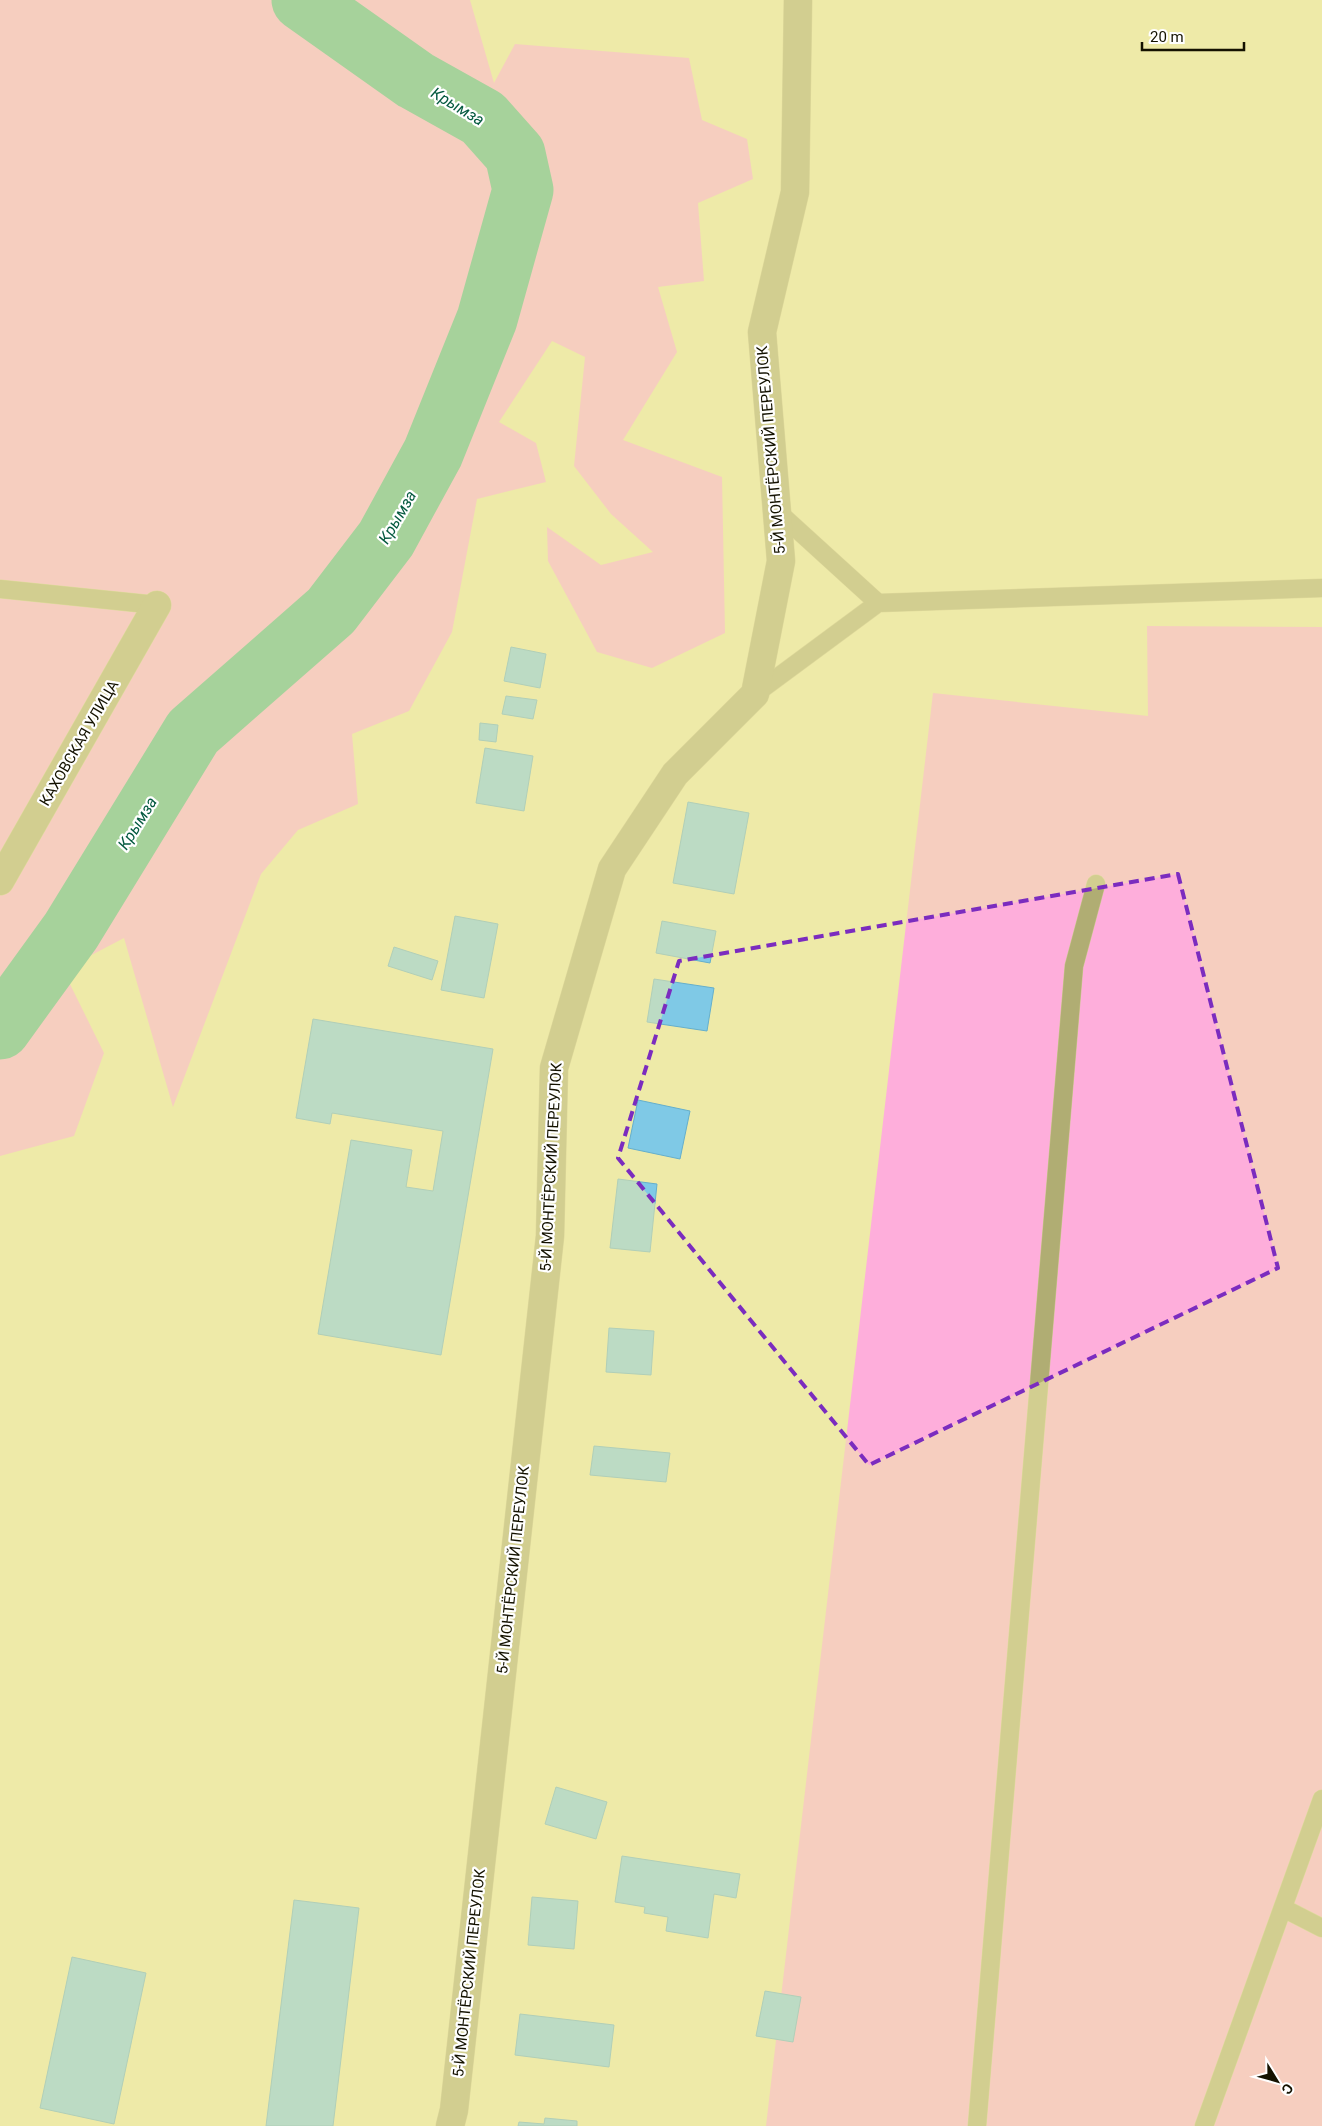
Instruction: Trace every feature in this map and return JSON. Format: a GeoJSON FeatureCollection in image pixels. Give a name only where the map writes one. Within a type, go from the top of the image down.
{"type":"FeatureCollection","features":[{"type":"Feature","properties":{"kind":"street","name":"5-Й МОНТЁРСКИЙ ПЕРЕУЛОК"},"geometry":{"type":"LineString","coordinates":[[450,2126],[455,2100],[550,1236],[554,1068],[612,868],[675,774],[755,694],[781,561],[762,332],[795,192],[798,0]]}},
{"type":"Feature","properties":{"kind":"street","name":"КАХОВСКАЯ УЛИЦА"},"geometry":{"type":"LineString","coordinates":[[0,881],[157,605]]}},
{"type":"Feature","properties":{"kind":"lane"},"geometry":{"type":"LineString","coordinates":[[777,511],[878,603]]}},
{"type":"Feature","properties":{"kind":"lane"},"geometry":{"type":"LineString","coordinates":[[0,588],[157,605]]}},
{"type":"Feature","properties":{"kind":"lane"},"geometry":{"type":"LineString","coordinates":[[755,694],[878,603],[1322,588]]}},
{"type":"Feature","properties":{"kind":"lane"},"geometry":{"type":"LineString","coordinates":[[978,2126],[1074,966],[1096,884]]}},
{"type":"Feature","properties":{"kind":"lane"},"geometry":{"type":"LineString","coordinates":[[1204,2126],[1322,1799]]}},
{"type":"Feature","properties":{"kind":"lane"},"geometry":{"type":"LineString","coordinates":[[1282,1908],[1322,1928]]}},
{"type":"Feature","properties":{"kind":"highlighted area"},"geometry":{"type":"Polygon","coordinates":[[[1178,874],[1278,1268],[869,1465],[618,1158],[679,961],[1178,874]]]}},
{"type":"Feature","properties":{"kind":"shaded area"},"geometry":{"type":"Polygon","coordinates":[[[0,0],[273,0],[278,13],[310,0],[470,0],[494,83],[515,44],[689,58],[702,120],[747,139],[753,179],[698,203],[704,281],[658,287],[677,352],[623,440],[722,477],[725,633],[652,668],[597,652],[548,561],[547,527],[601,565],[653,552],[611,514],[574,466],[585,357],[552,341],[499,422],[536,443],[546,482],[477,499],[452,632],[409,711],[352,734],[358,804],[298,830],[261,874],[173,1107],[124,938],[63,970],[104,1053],[74,1136],[0,1156],[0,0]]]}},
{"type":"Feature","properties":{"kind":"shaded area"},"geometry":{"type":"Polygon","coordinates":[[[1147,626],[1322,627],[1322,2126],[766,2126],[933,693],[1148,716],[1147,626]]]}},
{"type":"Feature","properties":{"kind":"building"},"geometry":{"type":"Polygon","coordinates":[[[511,647],[546,654],[540,688],[504,681],[511,647]]]}},
{"type":"Feature","properties":{"kind":"building"},"geometry":{"type":"Polygon","coordinates":[[[506,696],[537,700],[533,719],[502,714],[506,696]]]}},
{"type":"Feature","properties":{"kind":"building"},"geometry":{"type":"Polygon","coordinates":[[[480,723],[498,725],[496,742],[479,740],[480,723]]]}},
{"type":"Feature","properties":{"kind":"building"},"geometry":{"type":"Polygon","coordinates":[[[485,748],[533,756],[524,811],[476,803],[485,748]]]}},
{"type":"Feature","properties":{"kind":"building"},"geometry":{"type":"Polygon","coordinates":[[[688,802],[749,813],[734,894],[673,883],[688,802]]]}},
{"type":"Feature","properties":{"kind":"building"},"geometry":{"type":"Polygon","coordinates":[[[455,916],[498,924],[484,998],[441,990],[455,916]]]}},
{"type":"Feature","properties":{"kind":"building"},"geometry":{"type":"Polygon","coordinates":[[[662,921],[716,931],[710,963],[656,953],[662,921]]]}},
{"type":"Feature","properties":{"kind":"building"},"geometry":{"type":"Polygon","coordinates":[[[394,947],[438,961],[432,980],[388,966],[394,947]]]}},
{"type":"Feature","properties":{"kind":"building"},"geometry":{"type":"Polygon","coordinates":[[[654,979],[714,988],[707,1031],[647,1022],[654,979]]]}},
{"type":"Feature","properties":{"kind":"building"},"geometry":{"type":"Polygon","coordinates":[[[313,1019],[493,1049],[441,1355],[318,1334],[351,1140],[412,1150],[406,1187],[433,1191],[443,1131],[332,1113],[330,1124],[296,1118],[313,1019]]]}},
{"type":"Feature","properties":{"kind":"building"},"geometry":{"type":"Polygon","coordinates":[[[638,1100],[690,1111],[680,1159],[628,1148],[638,1100]]]}},
{"type":"Feature","properties":{"kind":"building"},"geometry":{"type":"Polygon","coordinates":[[[618,1179],[657,1184],[650,1252],[610,1248],[618,1179]]]}},
{"type":"Feature","properties":{"kind":"building"},"geometry":{"type":"Polygon","coordinates":[[[609,1328],[654,1331],[651,1375],[606,1372],[609,1328]]]}},
{"type":"Feature","properties":{"kind":"building"},"geometry":{"type":"Polygon","coordinates":[[[594,1446],[670,1453],[666,1482],[590,1475],[594,1446]]]}},
{"type":"Feature","properties":{"kind":"building"},"geometry":{"type":"Polygon","coordinates":[[[556,1787],[607,1802],[596,1839],[545,1824],[556,1787]]]}},
{"type":"Feature","properties":{"kind":"building"},"geometry":{"type":"Polygon","coordinates":[[[622,1856],[740,1874],[736,1898],[714,1894],[708,1938],[666,1931],[668,1917],[644,1913],[645,1907],[615,1902],[622,1856]]]}},
{"type":"Feature","properties":{"kind":"building"},"geometry":{"type":"Polygon","coordinates":[[[532,1897],[578,1901],[574,1949],[528,1945],[532,1897]]]}},
{"type":"Feature","properties":{"kind":"building"},"geometry":{"type":"Polygon","coordinates":[[[294,1900],[359,1908],[333,2126],[266,2126],[294,1900]]]}},
{"type":"Feature","properties":{"kind":"building"},"geometry":{"type":"Polygon","coordinates":[[[72,1957],[146,1973],[114,2124],[40,2108],[72,1957]]]}},
{"type":"Feature","properties":{"kind":"building"},"geometry":{"type":"Polygon","coordinates":[[[765,1991],[801,1997],[793,2042],[756,2036],[765,1991]]]}},
{"type":"Feature","properties":{"kind":"building"},"geometry":{"type":"Polygon","coordinates":[[[520,2014],[614,2025],[609,2067],[515,2055],[520,2014]]]}},
{"type":"Feature","properties":{"kind":"building"},"geometry":{"type":"Polygon","coordinates":[[[545,2118],[577,2121],[577,2126],[518,2126],[519,2122],[544,2124],[545,2118]]]}},
{"type":"Feature","properties":{"kind":"waterway","name":"Крымза"},"geometry":{"type":"LineString","coordinates":[[0,1029],[71,931],[193,732],[331,611],[386,539],[433,453],[487,319],[523,190],[515,154],[483,118],[415,80],[302,0]]}}]}
